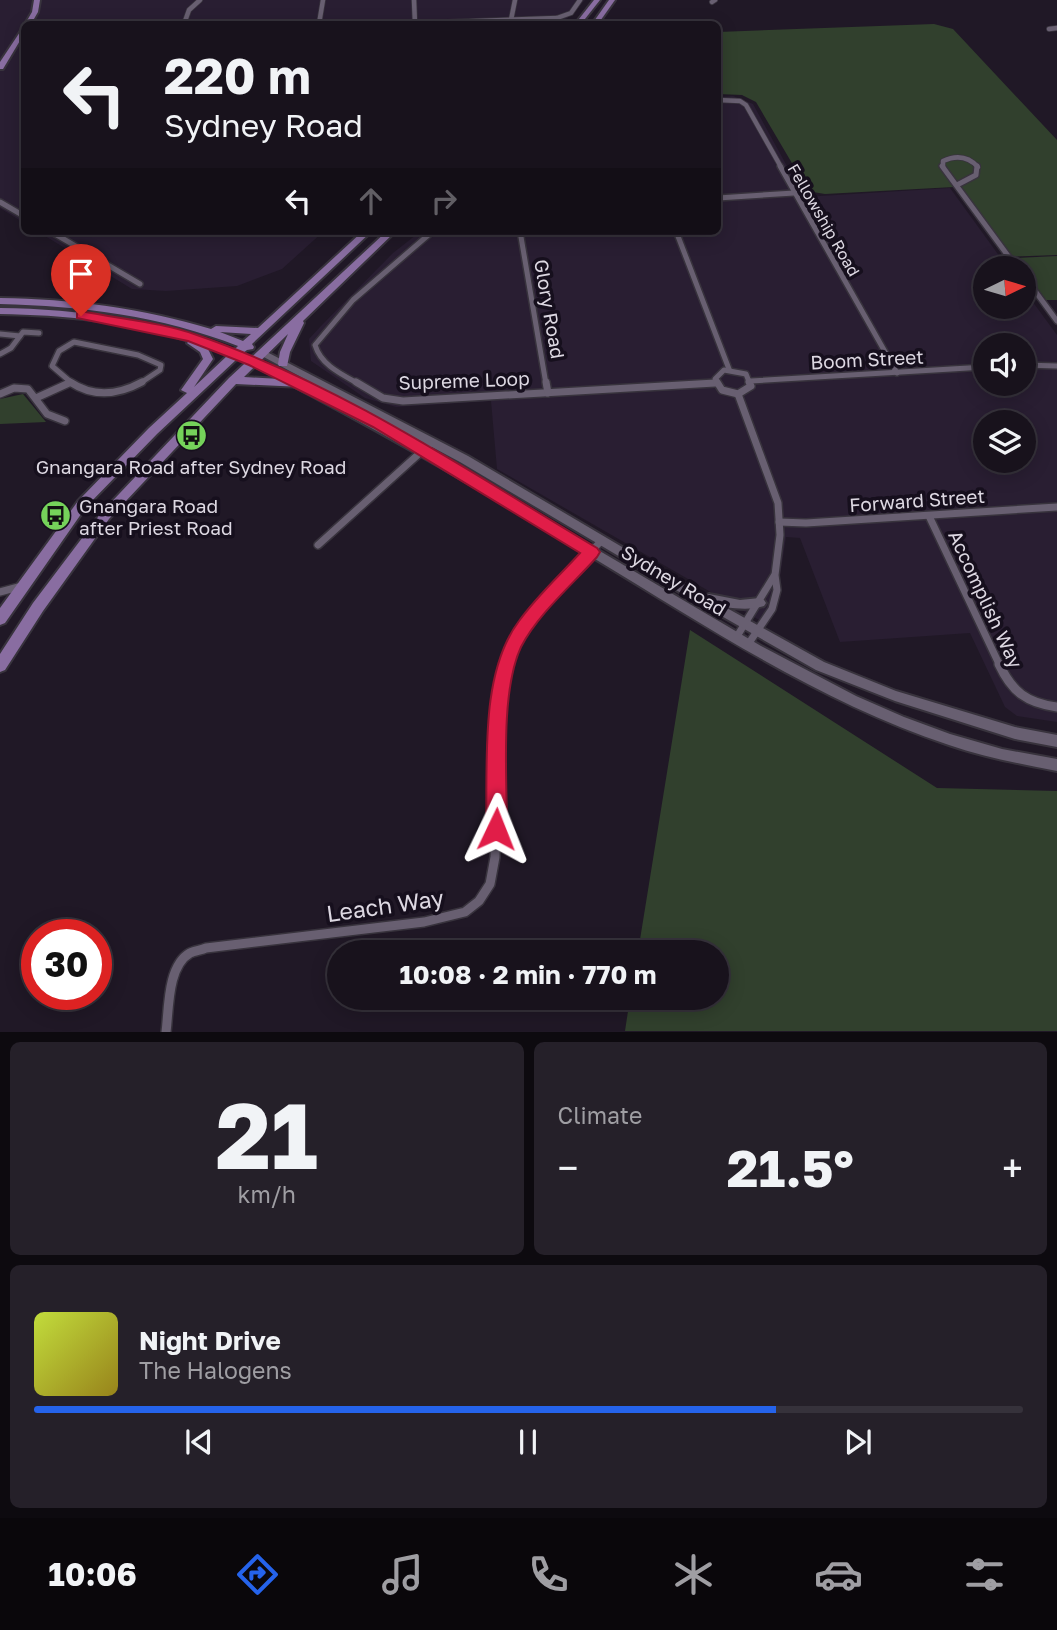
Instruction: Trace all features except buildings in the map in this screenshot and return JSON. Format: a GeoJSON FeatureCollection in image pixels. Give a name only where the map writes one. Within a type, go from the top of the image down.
{"type":"FeatureCollection","features":[{"type":"Feature","properties":{"kind":"main road"},"geometry":{"type":"LineString","coordinates":[[30,21],[37,0]]}},
{"type":"Feature","properties":{"kind":"main road"},"geometry":{"type":"LineString","coordinates":[[580,21],[597,0]]}},
{"type":"Feature","properties":{"kind":"main road"},"geometry":{"type":"LineString","coordinates":[[597,21],[612,0]]}},
{"type":"Feature","properties":{"kind":"main road"},"geometry":{"type":"LineString","coordinates":[[0,67],[21,35]]}},
{"type":"Feature","properties":{"kind":"main road"},"geometry":{"type":"LineString","coordinates":[[0,619],[72,517],[153,431],[364,235]]}},
{"type":"Feature","properties":{"kind":"main road"},"geometry":{"type":"LineString","coordinates":[[0,666],[38,607],[105,516],[233,381],[388,235]]}},
{"type":"Feature","properties":{"kind":"main road"},"geometry":{"type":"LineString","coordinates":[[0,301],[116,310],[184,325],[263,353]]}},
{"type":"Feature","properties":{"kind":"main road"},"geometry":{"type":"LineString","coordinates":[[0,311],[81,316],[144,326],[191,337],[253,362]]}},
{"type":"Feature","properties":{"kind":"main road"},"geometry":{"type":"LineString","coordinates":[[283,364],[285,352],[304,314]]}},
{"type":"Feature","properties":{"kind":"main road"},"geometry":{"type":"LineString","coordinates":[[184,325],[260,331]]}},
{"type":"Feature","properties":{"kind":"main road"},"geometry":{"type":"LineString","coordinates":[[144,326],[199,346],[205,350],[208,359],[194,382],[168,408],[153,431]]}},
{"type":"Feature","properties":{"kind":"main road"},"geometry":{"type":"LineString","coordinates":[[233,381],[298,384]]}},
{"type":"Feature","properties":{"kind":"street"},"geometry":{"type":"LineString","coordinates":[[185,21],[189,10],[200,0]]}},
{"type":"Feature","properties":{"kind":"street"},"geometry":{"type":"LineString","coordinates":[[320,21],[323,0]]}},
{"type":"Feature","properties":{"kind":"street"},"geometry":{"type":"LineString","coordinates":[[414,0],[415,21]]}},
{"type":"Feature","properties":{"kind":"street"},"geometry":{"type":"LineString","coordinates":[[511,20],[515,0]]}},
{"type":"Feature","properties":{"kind":"street"},"geometry":{"type":"LineString","coordinates":[[487,21],[563,17],[571,12],[580,0]]}},
{"type":"Feature","properties":{"kind":"street"},"geometry":{"type":"LineString","coordinates":[[1049,29],[1057,28]]}},
{"type":"Feature","properties":{"kind":"street","name":"Fellowship Road"},"geometry":{"type":"LineString","coordinates":[[721,100],[732,100],[746,105],[897,373]]}},
{"type":"Feature","properties":{"kind":"street"},"geometry":{"type":"LineString","coordinates":[[957,185],[976,175],[978,167],[973,161],[956,157],[943,161],[942,166],[1008,256]]}},
{"type":"Feature","properties":{"kind":"street"},"geometry":{"type":"LineString","coordinates":[[721,198],[794,193]]}},
{"type":"Feature","properties":{"kind":"street"},"geometry":{"type":"LineString","coordinates":[[0,202],[21,214]]}},
{"type":"Feature","properties":{"kind":"street"},"geometry":{"type":"LineString","coordinates":[[57,235],[140,284]]}},
{"type":"Feature","properties":{"kind":"street","name":"Supreme Loop"},"geometry":{"type":"LineString","coordinates":[[428,235],[383,272],[322,332],[315,345],[318,356],[333,369],[383,398],[403,401],[715,383]]}},
{"type":"Feature","properties":{"kind":"street","name":"Glory Road"},"geometry":{"type":"LineString","coordinates":[[521,235],[548,393]]}},
{"type":"Feature","properties":{"kind":"street"},"geometry":{"type":"LineString","coordinates":[[678,235],[729,369]]}},
{"type":"Feature","properties":{"kind":"street"},"geometry":{"type":"LineString","coordinates":[[1036,292],[1057,321]]}},
{"type":"Feature","properties":{"kind":"street"},"geometry":{"type":"LineString","coordinates":[[0,354],[8,351],[23,332],[39,333]]}},
{"type":"Feature","properties":{"kind":"street"},"geometry":{"type":"LineString","coordinates":[[0,334],[20,336]]}},
{"type":"Feature","properties":{"kind":"street"},"geometry":{"type":"LineString","coordinates":[[74,342],[138,355],[161,365],[160,370],[142,385],[128,392],[87,392],[69,383],[52,366],[53,360],[63,348],[74,342]]}},
{"type":"Feature","properties":{"kind":"street","name":"Sydney Road"},"geometry":{"type":"LineString","coordinates":[[263,353],[432,442],[820,666],[895,696],[1016,733],[1057,741]]}},
{"type":"Feature","properties":{"kind":"street","name":"Sydney Road"},"geometry":{"type":"LineString","coordinates":[[253,362],[378,424],[747,646],[897,722],[992,754],[1057,765]]}},
{"type":"Feature","properties":{"kind":"street"},"geometry":{"type":"LineString","coordinates":[[1036,365],[1057,366]]}},
{"type":"Feature","properties":{"kind":"street","name":"Boom Street"},"geometry":{"type":"LineString","coordinates":[[751,381],[973,368]]}},
{"type":"Feature","properties":{"kind":"street"},"geometry":{"type":"LineString","coordinates":[[729,369],[741,371],[751,381],[749,390],[738,394],[722,390],[715,383],[716,375],[729,369]]}},
{"type":"Feature","properties":{"kind":"street"},"geometry":{"type":"LineString","coordinates":[[36,398],[69,383]]}},
{"type":"Feature","properties":{"kind":"street"},"geometry":{"type":"LineString","coordinates":[[0,394],[22,387],[31,391],[47,414],[65,421]]}},
{"type":"Feature","properties":{"kind":"street"},"geometry":{"type":"LineString","coordinates":[[738,394],[778,503],[780,535],[775,575],[777,590],[772,608],[747,646]]}},
{"type":"Feature","properties":{"kind":"street"},"geometry":{"type":"LineString","coordinates":[[318,545],[432,442]]}},
{"type":"Feature","properties":{"kind":"street","name":"Forward Street"},"geometry":{"type":"LineString","coordinates":[[779,522],[806,523],[1057,507]]}},
{"type":"Feature","properties":{"kind":"street","name":"Accomplish Way"},"geometry":{"type":"LineString","coordinates":[[929,516],[1007,681],[1017,695],[1032,704],[1057,707]]}},
{"type":"Feature","properties":{"kind":"street","name":"Leach Way"},"geometry":{"type":"LineString","coordinates":[[166,1031],[175,976],[180,962],[189,953],[206,948],[424,922],[465,912],[479,901],[490,884],[495,857],[499,699],[512,648],[525,626],[602,540]]}},
{"type":"Feature","properties":{"kind":"street"},"geometry":{"type":"LineString","coordinates":[[736,638],[747,625],[775,575]]}},
{"type":"Feature","properties":{"kind":"street"},"geometry":{"type":"LineString","coordinates":[[0,592],[22,586]]}},
{"type":"Feature","properties":{"kind":"street"},"geometry":{"type":"LineString","coordinates":[[699,598],[740,605],[760,603]]}},
{"type":"Feature","properties":{"kind":"shaded area"},"geometry":{"type":"Polygon","coordinates":[[[0,0],[585,0],[564,21],[21,21],[21,221],[0,208],[0,0]]]}},
{"type":"Feature","properties":{"kind":"shaded area"},"geometry":{"type":"Polygon","coordinates":[[[733,96],[753,104],[804,197],[950,188],[999,256],[973,256],[973,319],[1036,319],[1036,306],[1057,335],[1057,722],[1017,716],[1005,707],[970,633],[840,642],[800,538],[786,537],[776,603],[766,624],[497,469],[491,401],[396,407],[365,398],[311,361],[309,339],[393,253],[416,235],[721,235],[721,97],[733,96]]]}},
{"type":"Feature","properties":{"kind":"shaded area"},"geometry":{"type":"Polygon","coordinates":[[[44,235],[320,235],[282,269],[237,286],[166,291],[132,289],[44,235]]]}},
{"type":"Feature","properties":{"kind":"green space"},"geometry":{"type":"Polygon","coordinates":[[[934,24],[953,29],[1057,140],[1057,255],[1004,256],[954,187],[825,194],[813,192],[806,187],[756,102],[742,95],[721,94],[721,32],[934,24]]]}},
{"type":"Feature","properties":{"kind":"green space"},"geometry":{"type":"Polygon","coordinates":[[[1057,256],[1057,300],[1046,300],[1036,286],[1036,257],[1057,256]]]}},
{"type":"Feature","properties":{"kind":"green space"},"geometry":{"type":"Polygon","coordinates":[[[23,394],[46,422],[0,424],[0,399],[23,394]]]}},
{"type":"Feature","properties":{"kind":"green space"},"geometry":{"type":"Polygon","coordinates":[[[690,630],[937,788],[1057,791],[1057,1031],[625,1031],[628,1010],[729,1010],[729,940],[640,940],[690,630]]]}},
{"type":"Feature","properties":{"kind":"place","name":"Gnangara Road after Sydney Road"},"geometry":{"type":"Point","coordinates":[191,435]}},
{"type":"Feature","properties":{"kind":"place","name":"Gnangara Road after Priest Road"},"geometry":{"type":"Point","coordinates":[56,516]}},
{"type":"Feature","properties":{"kind":"route"},"geometry":{"type":"LineString","coordinates":[[81,316],[191,337],[253,362],[378,424],[592,552],[525,626],[512,648],[499,699],[496,829]]}}]}
